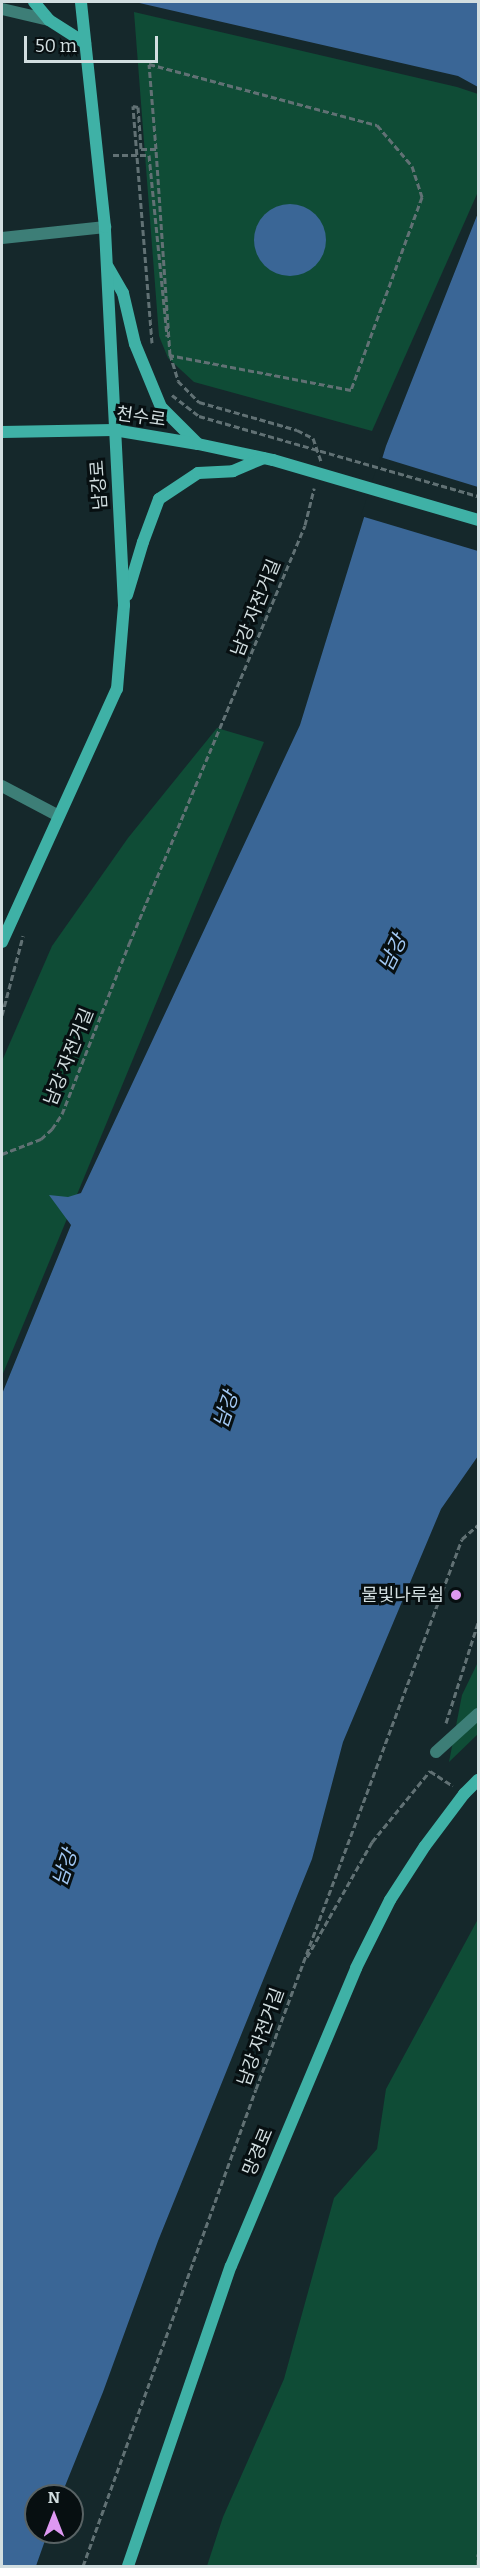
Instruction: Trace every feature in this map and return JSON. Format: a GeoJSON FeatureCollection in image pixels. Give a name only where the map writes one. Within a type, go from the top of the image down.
{"type":"FeatureCollection","features":[{"type":"Feature","properties":{"kind":"street"},"geometry":{"type":"LineString","coordinates":[[34,2],[49,20],[85,43]]}},
{"type":"Feature","properties":{"kind":"street","name":"남강로"},"geometry":{"type":"LineString","coordinates":[[2,942],[117,689],[124,605],[105,227],[81,2]]}},
{"type":"Feature","properties":{"kind":"street"},"geometry":{"type":"LineString","coordinates":[[2,9],[49,20]]}},
{"type":"Feature","properties":{"kind":"street"},"geometry":{"type":"LineString","coordinates":[[2,238],[105,227]]}},
{"type":"Feature","properties":{"kind":"street"},"geometry":{"type":"LineString","coordinates":[[106,265],[123,293],[135,344],[161,407],[198,444]]}},
{"type":"Feature","properties":{"kind":"street","name":"천수로"},"geometry":{"type":"LineString","coordinates":[[2,432],[114,430],[198,444],[268,459],[478,520]]}},
{"type":"Feature","properties":{"kind":"street"},"geometry":{"type":"LineString","coordinates":[[124,605],[159,499],[198,472],[233,471],[268,459]]}},
{"type":"Feature","properties":{"kind":"street"},"geometry":{"type":"LineString","coordinates":[[2,786],[59,816]]}},
{"type":"Feature","properties":{"kind":"street"},"geometry":{"type":"LineString","coordinates":[[436,1752],[478,1714]]}},
{"type":"Feature","properties":{"kind":"street","name":"망경로"},"geometry":{"type":"LineString","coordinates":[[128,2566],[231,2266],[356,1968],[390,1900],[464,1794],[478,1780]]}},
{"type":"Feature","properties":{"kind":"path"},"geometry":{"type":"LineString","coordinates":[[149,64],[376,125],[412,166],[422,197],[351,390],[170,355],[149,64]]}},
{"type":"Feature","properties":{"kind":"path"},"geometry":{"type":"LineString","coordinates":[[153,354],[133,106],[138,107],[141,149],[156,149]]}},
{"type":"Feature","properties":{"kind":"path"},"geometry":{"type":"LineString","coordinates":[[98,156],[150,155],[170,355],[178,381],[199,402],[297,430],[313,438],[322,457],[320,469]]}},
{"type":"Feature","properties":{"kind":"path"},"geometry":{"type":"LineString","coordinates":[[167,391],[199,416],[478,496]]}},
{"type":"Feature","properties":{"kind":"path","name":"남강 자전거길"},"geometry":{"type":"LineString","coordinates":[[2,1154],[41,1139],[52,1129],[62,1114],[129,944],[305,525],[316,480]]}},
{"type":"Feature","properties":{"kind":"path","name":"남강 자전거길"},"geometry":{"type":"LineString","coordinates":[[83,2566],[302,1966],[462,1539],[478,1525]]}},
{"type":"Feature","properties":{"kind":"path"},"geometry":{"type":"LineString","coordinates":[[302,1966],[372,1842],[430,1771],[478,1623]]}},
{"type":"Feature","properties":{"kind":"path"},"geometry":{"type":"LineString","coordinates":[[430,1771],[464,1794]]}},
{"type":"Feature","properties":{"kind":"path"},"geometry":{"type":"LineString","coordinates":[[478,2554],[478,2566]]}},
{"type":"Feature","properties":{"kind":"green space"},"geometry":{"type":"Polygon","coordinates":[[[134,12],[457,87],[478,94],[477,194],[372,431],[194,382],[168,358],[159,336],[134,12]]]}},
{"type":"Feature","properties":{"kind":"green space"},"geometry":{"type":"Polygon","coordinates":[[[217,728],[264,742],[2,1376],[2,1061],[52,946],[128,838],[217,728]]]}},
{"type":"Feature","properties":{"kind":"green space"},"geometry":{"type":"Polygon","coordinates":[[[478,1662],[478,1734],[449,1762],[462,1695],[478,1662]]]}},
{"type":"Feature","properties":{"kind":"green space"},"geometry":{"type":"Polygon","coordinates":[[[478,1919],[478,2566],[207,2566],[223,2517],[284,2379],[334,2198],[377,2149],[386,2089],[478,1919]]]}},
{"type":"Feature","properties":{"kind":"water"},"geometry":{"type":"Polygon","coordinates":[[[135,2],[478,2],[478,87],[458,76],[135,2]]]}},
{"type":"Feature","properties":{"kind":"water"},"geometry":{"type":"Polygon","coordinates":[[[297,204],[316,214],[324,226],[326,240],[324,254],[316,266],[304,274],[283,276],[264,266],[256,254],[254,233],[264,214],[276,206],[297,204]]]}},
{"type":"Feature","properties":{"kind":"water","name":"남강"},"geometry":{"type":"Polygon","coordinates":[[[478,213],[478,1456],[441,1509],[343,1742],[312,1859],[158,2241],[103,2392],[66,2484],[24,2484],[24,2544],[44,2544],[36,2566],[2,2566],[2,1394],[71,1225],[49,1195],[68,1197],[81,1193],[300,725],[386,446],[478,213]]]}},
{"type":"Feature","properties":{"kind":"pier"},"geometry":{"type":"Polygon","coordinates":[[[380,457],[478,487],[478,551],[361,516],[380,457]]]}},
{"type":"Feature","properties":{"kind":"place","name":"물빛나루쉼"},"geometry":{"type":"Point","coordinates":[456,1595]}}]}
